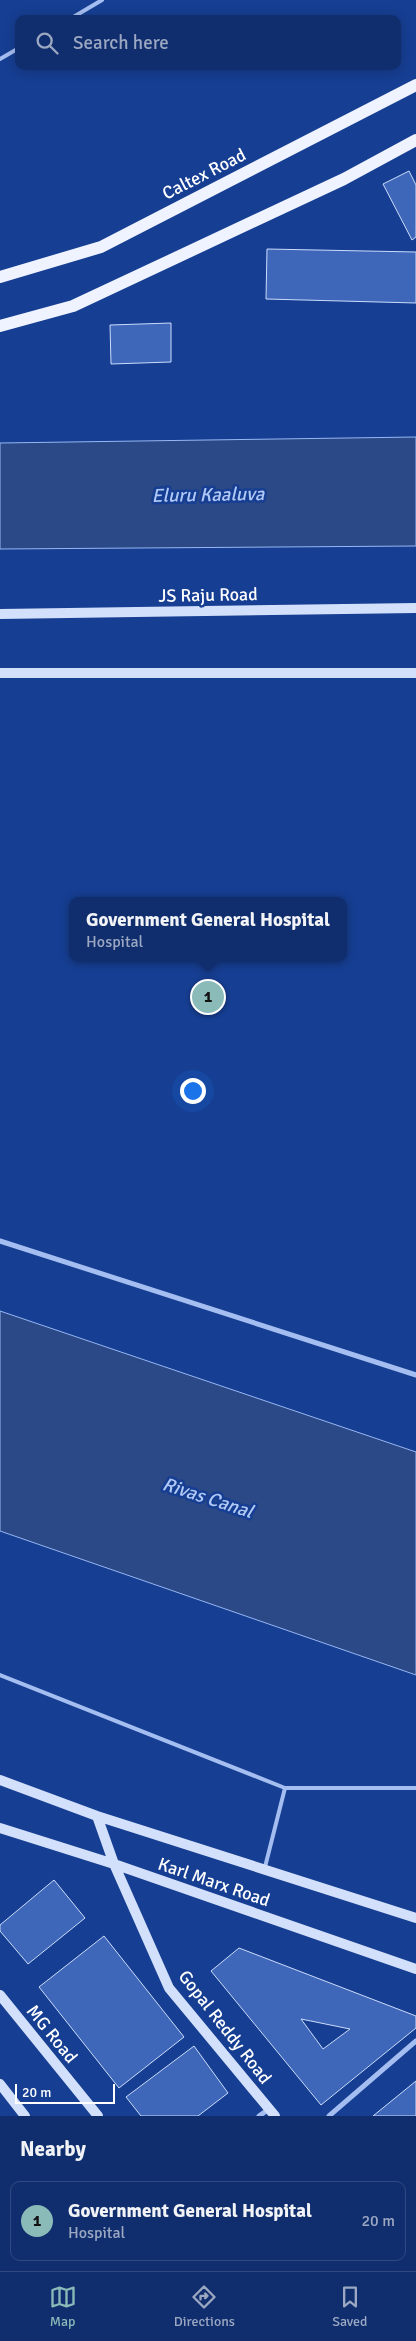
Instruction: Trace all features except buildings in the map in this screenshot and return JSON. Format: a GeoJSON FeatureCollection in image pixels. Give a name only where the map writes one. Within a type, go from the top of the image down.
{"type":"FeatureCollection","features":[{"type":"Feature","properties":{"kind":"main road","name":"Caltex Road"},"geometry":{"type":"LineString","coordinates":[[0,277],[101,247],[416,85]]}},
{"type":"Feature","properties":{"kind":"main road"},"geometry":{"type":"LineString","coordinates":[[0,326],[73,306],[344,179],[416,140]]}},
{"type":"Feature","properties":{"kind":"street","name":"JS Raju Road"},"geometry":{"type":"LineString","coordinates":[[0,614],[416,608]]}},
{"type":"Feature","properties":{"kind":"street"},"geometry":{"type":"LineString","coordinates":[[0,673],[416,673]]}},
{"type":"Feature","properties":{"kind":"street"},"geometry":{"type":"LineString","coordinates":[[0,1241],[416,1375]]}},
{"type":"Feature","properties":{"kind":"street","name":"Karl Marx Road"},"geometry":{"type":"LineString","coordinates":[[0,1780],[98,1816],[416,1918]]}},
{"type":"Feature","properties":{"kind":"street","name":"Gopal Reddy Road"},"geometry":{"type":"LineString","coordinates":[[98,1816],[114,1864],[169,1988],[272,2113]]}},
{"type":"Feature","properties":{"kind":"street","name":"Karl Marx Road"},"geometry":{"type":"LineString","coordinates":[[0,1828],[114,1864],[416,1969]]}},
{"type":"Feature","properties":{"kind":"street","name":"MG Road"},"geometry":{"type":"LineString","coordinates":[[0,1995],[98,2116]]}},
{"type":"Feature","properties":{"kind":"street"},"geometry":{"type":"LineString","coordinates":[[329,2116],[416,2041]]}},
{"type":"Feature","properties":{"kind":"street"},"geometry":{"type":"LineString","coordinates":[[0,2084],[26,2116]]}},
{"type":"Feature","properties":{"kind":"street"},"geometry":{"type":"LineString","coordinates":[[259,2116],[272,2113]]}},
{"type":"Feature","properties":{"kind":"lane"},"geometry":{"type":"LineString","coordinates":[[77,15],[102,0]]}},
{"type":"Feature","properties":{"kind":"lane"},"geometry":{"type":"LineString","coordinates":[[0,59],[15,50]]}},
{"type":"Feature","properties":{"kind":"lane"},"geometry":{"type":"LineString","coordinates":[[0,1675],[285,1788],[416,1788]]}},
{"type":"Feature","properties":{"kind":"lane"},"geometry":{"type":"LineString","coordinates":[[265,1870],[285,1788]]}},
{"type":"Feature","properties":{"kind":"water","name":"Eluru Kaaluva"},"geometry":{"type":"Polygon","coordinates":[[[416,437],[416,546],[0,549],[0,443],[416,437]]]}},
{"type":"Feature","properties":{"kind":"water","name":"Rivas Canal"},"geometry":{"type":"Polygon","coordinates":[[[0,1311],[416,1452],[416,1675],[0,1531],[0,1311]]]}},
{"type":"Feature","properties":{"kind":"place","name":"Government General Hospital"},"geometry":{"type":"Point","coordinates":[208,997]}}]}
